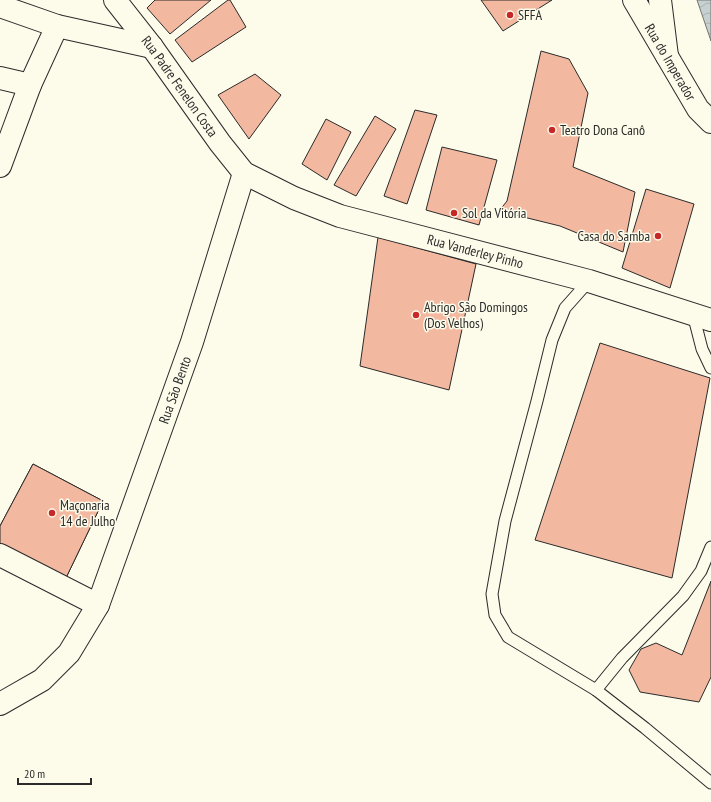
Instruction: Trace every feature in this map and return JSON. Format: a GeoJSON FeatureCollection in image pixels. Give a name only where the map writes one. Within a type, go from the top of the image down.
{"type":"FeatureCollection","features":[{"type":"Feature","properties":{"kind":"main road","name":"Rua Padre Fenelon Costa"},"geometry":{"type":"LineString","coordinates":[[115,0],[152,47],[220,143],[244,173]]}},
{"type":"Feature","properties":{"kind":"main road","name":"Rua do Imperador"},"geometry":{"type":"LineString","coordinates":[[634,0],[698,109],[711,122]]}},
{"type":"Feature","properties":{"kind":"main road"},"geometry":{"type":"LineString","coordinates":[[660,0],[667,56]]}},
{"type":"Feature","properties":{"kind":"main road"},"geometry":{"type":"LineString","coordinates":[[0,6],[57,26],[152,47]]}},
{"type":"Feature","properties":{"kind":"main road"},"geometry":{"type":"LineString","coordinates":[[0,166],[30,85],[57,26]]}},
{"type":"Feature","properties":{"kind":"main road"},"geometry":{"type":"LineString","coordinates":[[0,78],[30,85]]}},
{"type":"Feature","properties":{"kind":"main road","name":"Rua Vanderley Pinho"},"geometry":{"type":"LineString","coordinates":[[244,173],[294,198],[340,216],[589,281],[702,317]]}},
{"type":"Feature","properties":{"kind":"main road","name":"Rua São Bento"},"geometry":{"type":"LineString","coordinates":[[0,704],[42,680],[69,653],[98,605],[192,342],[244,173]]}},
{"type":"Feature","properties":{"kind":"main road"},"geometry":{"type":"LineString","coordinates":[[0,555],[98,605]]}},
{"type":"Feature","properties":{"kind":"lane"},"geometry":{"type":"LineString","coordinates":[[589,281],[565,308],[552,340],[537,401],[504,520],[492,594],[495,615],[508,637],[596,690],[645,728],[711,783]]}},
{"type":"Feature","properties":{"kind":"lane"},"geometry":{"type":"LineString","coordinates":[[702,317],[702,349],[711,368]]}},
{"type":"Feature","properties":{"kind":"lane"},"geometry":{"type":"LineString","coordinates":[[596,690],[622,658],[683,596],[701,571],[711,547]]}},
{"type":"Feature","properties":{"kind":"water"},"geometry":{"type":"Polygon","coordinates":[[[697,0],[711,0],[711,41],[697,0]]]}},
{"type":"Feature","properties":{"kind":"building"},"geometry":{"type":"Polygon","coordinates":[[[155,0],[211,0],[170,34],[147,8],[155,0]]]}},
{"type":"Feature","properties":{"kind":"building"},"geometry":{"type":"Polygon","coordinates":[[[230,0],[246,27],[192,62],[175,40],[230,0]]]}},
{"type":"Feature","properties":{"kind":"building","name":"SFFA"},"geometry":{"type":"Polygon","coordinates":[[[481,0],[552,0],[503,31],[481,0]]]}},
{"type":"Feature","properties":{"kind":"building","name":"Teatro Dona Canô"},"geometry":{"type":"Polygon","coordinates":[[[541,51],[569,59],[588,93],[573,167],[635,192],[623,252],[560,226],[499,211],[507,201],[541,51]]]}},
{"type":"Feature","properties":{"kind":"building"},"geometry":{"type":"Polygon","coordinates":[[[255,74],[281,95],[249,139],[218,95],[255,74]]]}},
{"type":"Feature","properties":{"kind":"building"},"geometry":{"type":"Polygon","coordinates":[[[415,110],[437,115],[407,204],[384,196],[415,110]]]}},
{"type":"Feature","properties":{"kind":"building"},"geometry":{"type":"Polygon","coordinates":[[[375,116],[396,129],[356,196],[334,185],[375,116]]]}},
{"type":"Feature","properties":{"kind":"building"},"geometry":{"type":"Polygon","coordinates":[[[326,119],[351,132],[327,180],[302,164],[326,119]]]}},
{"type":"Feature","properties":{"kind":"building"},"geometry":{"type":"Polygon","coordinates":[[[442,147],[497,160],[479,225],[426,210],[442,147]]]}},
{"type":"Feature","properties":{"kind":"building","name":"Casa do Samba"},"geometry":{"type":"Polygon","coordinates":[[[646,189],[694,204],[670,288],[622,268],[646,189]]]}},
{"type":"Feature","properties":{"kind":"building","name":"Abrigo São Domingos (Dos Velhos)"},"geometry":{"type":"Polygon","coordinates":[[[378,237],[476,264],[449,390],[360,366],[378,237]]]}},
{"type":"Feature","properties":{"kind":"building"},"geometry":{"type":"Polygon","coordinates":[[[600,343],[710,378],[672,578],[535,540],[600,343]]]}},
{"type":"Feature","properties":{"kind":"building","name":"Maçonaria 14 de Julho"},"geometry":{"type":"Polygon","coordinates":[[[33,464],[103,501],[64,582],[0,551],[0,526],[33,464]]]}},
{"type":"Feature","properties":{"kind":"building","name":"Maçonaria 14 de Julho"},"geometry":{"type":"Polygon","coordinates":[[[33,464],[103,501],[64,582],[0,551],[0,526],[33,464]]]}},
{"type":"Feature","properties":{"kind":"building"},"geometry":{"type":"Polygon","coordinates":[[[711,581],[711,677],[699,702],[640,692],[629,670],[641,649],[656,643],[682,655],[711,581]]]}},
{"type":"Feature","properties":{"kind":"place","name":"SFFA"},"geometry":{"type":"Point","coordinates":[510,15]}},
{"type":"Feature","properties":{"kind":"place","name":"Teatro Dona Canô"},"geometry":{"type":"Point","coordinates":[552,130]}},
{"type":"Feature","properties":{"kind":"place","name":"Sol da Vitória"},"geometry":{"type":"Point","coordinates":[454,213]}},
{"type":"Feature","properties":{"kind":"place","name":"Casa do Samba"},"geometry":{"type":"Point","coordinates":[658,236]}},
{"type":"Feature","properties":{"kind":"place","name":"Abrigo São Domingos (Dos Velhos)"},"geometry":{"type":"Point","coordinates":[416,315]}},
{"type":"Feature","properties":{"kind":"place","name":"Maçonaria 14 de Julho"},"geometry":{"type":"Point","coordinates":[52,513]}}]}
